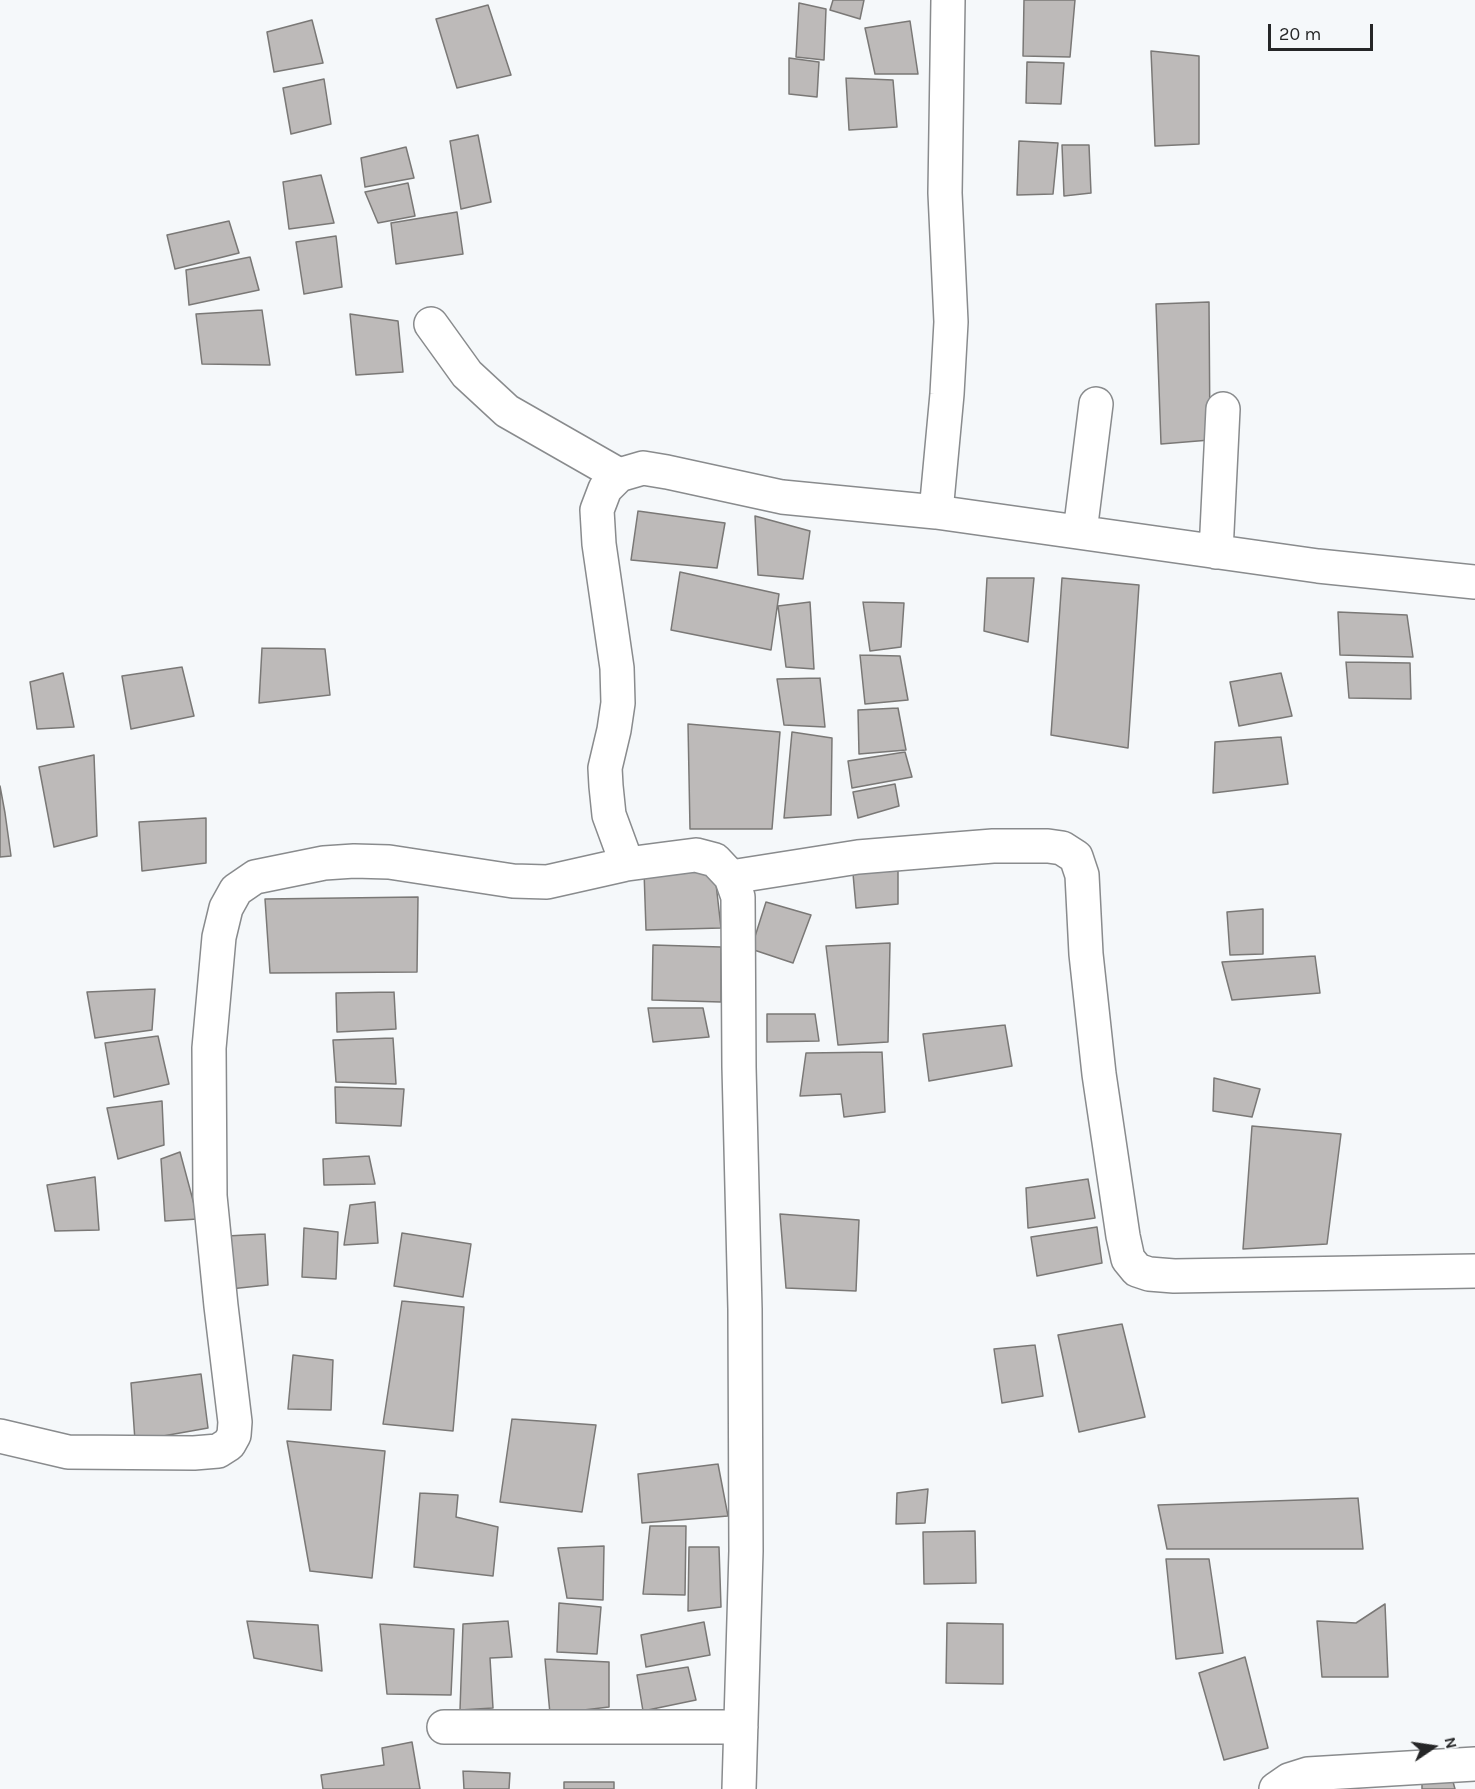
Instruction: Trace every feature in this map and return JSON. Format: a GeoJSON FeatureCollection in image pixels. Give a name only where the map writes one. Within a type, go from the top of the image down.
{"type":"FeatureCollection","features":[{"type":"Feature","properties":{"kind":"street"},"geometry":{"type":"LineString","coordinates":[[936,512],[951,322],[945,192],[948,0]]}},
{"type":"Feature","properties":{"kind":"street"},"geometry":{"type":"LineString","coordinates":[[431,324],[467,374],[507,411],[620,475]]}},
{"type":"Feature","properties":{"kind":"street"},"geometry":{"type":"LineString","coordinates":[[1080,532],[1096,404]]}},
{"type":"Feature","properties":{"kind":"street"},"geometry":{"type":"LineString","coordinates":[[1216,552],[1223,409]]}},
{"type":"Feature","properties":{"kind":"street"},"geometry":{"type":"LineString","coordinates":[[627,864],[609,815],[604,768],[618,703],[617,668],[599,544],[597,510],[605,489],[620,475],[643,468],[782,497],[936,512],[1318,566],[1475,582]]}},
{"type":"Feature","properties":{"kind":"street"},"geometry":{"type":"LineString","coordinates":[[731,877],[858,857],[933,850],[993,846],[1062,848],[1076,857],[1082,875],[1086,954],[1099,1074],[1123,1236],[1128,1259],[1137,1270],[1149,1274],[1173,1276],[1475,1271]]}},
{"type":"Feature","properties":{"kind":"street"},"geometry":{"type":"LineString","coordinates":[[0,1436],[68,1452],[194,1453],[218,1451],[229,1444],[234,1435],[235,1422],[210,1196],[209,1048],[219,937],[226,908],[236,890],[255,878],[324,863],[354,861],[389,862],[513,881],[547,882],[627,864],[696,855],[715,860],[731,877],[738,897],[746,1309],[746,1551],[739,1789]]}},
{"type":"Feature","properties":{"kind":"street"},"geometry":{"type":"LineString","coordinates":[[444,1727],[741,1727]]}},
{"type":"Feature","properties":{"kind":"street"},"geometry":{"type":"LineString","coordinates":[[1276,1789],[1289,1780],[1308,1774],[1471,1773]]}},
{"type":"Feature","properties":{"kind":"building"},"geometry":{"type":"Polygon","coordinates":[[[833,0],[864,0],[860,19],[830,10],[833,0]]]}},
{"type":"Feature","properties":{"kind":"building"},"geometry":{"type":"Polygon","coordinates":[[[1024,0],[1075,0],[1070,57],[1023,56],[1024,0]]]}},
{"type":"Feature","properties":{"kind":"building"},"geometry":{"type":"Polygon","coordinates":[[[799,3],[826,9],[824,60],[796,57],[799,3]]]}},
{"type":"Feature","properties":{"kind":"building"},"geometry":{"type":"Polygon","coordinates":[[[488,5],[511,75],[457,88],[436,19],[488,5]]]}},
{"type":"Feature","properties":{"kind":"building"},"geometry":{"type":"Polygon","coordinates":[[[312,20],[323,63],[274,72],[267,32],[312,20]]]}},
{"type":"Feature","properties":{"kind":"building"},"geometry":{"type":"Polygon","coordinates":[[[910,21],[918,74],[875,74],[865,28],[910,21]]]}},
{"type":"Feature","properties":{"kind":"building"},"geometry":{"type":"Polygon","coordinates":[[[1151,51],[1199,56],[1199,144],[1155,146],[1151,51]]]}},
{"type":"Feature","properties":{"kind":"building"},"geometry":{"type":"Polygon","coordinates":[[[789,58],[819,62],[817,97],[789,94],[789,58]]]}},
{"type":"Feature","properties":{"kind":"building"},"geometry":{"type":"Polygon","coordinates":[[[1027,62],[1064,63],[1061,104],[1026,103],[1027,62]]]}},
{"type":"Feature","properties":{"kind":"building"},"geometry":{"type":"Polygon","coordinates":[[[846,78],[893,80],[897,127],[849,130],[846,78]]]}},
{"type":"Feature","properties":{"kind":"building"},"geometry":{"type":"Polygon","coordinates":[[[324,79],[331,124],[291,134],[283,88],[324,79]]]}},
{"type":"Feature","properties":{"kind":"building"},"geometry":{"type":"Polygon","coordinates":[[[478,135],[491,202],[461,209],[450,141],[478,135]]]}},
{"type":"Feature","properties":{"kind":"building"},"geometry":{"type":"Polygon","coordinates":[[[1019,141],[1058,143],[1053,194],[1017,195],[1019,141]]]}},
{"type":"Feature","properties":{"kind":"building"},"geometry":{"type":"Polygon","coordinates":[[[1062,145],[1089,145],[1091,193],[1064,196],[1062,145]]]}},
{"type":"Feature","properties":{"kind":"building"},"geometry":{"type":"Polygon","coordinates":[[[406,147],[414,178],[365,187],[361,158],[406,147]]]}},
{"type":"Feature","properties":{"kind":"building"},"geometry":{"type":"Polygon","coordinates":[[[321,175],[334,223],[289,229],[283,182],[321,175]]]}},
{"type":"Feature","properties":{"kind":"building"},"geometry":{"type":"Polygon","coordinates":[[[408,183],[415,216],[378,223],[365,192],[408,183]]]}},
{"type":"Feature","properties":{"kind":"building"},"geometry":{"type":"Polygon","coordinates":[[[457,212],[463,254],[396,264],[391,223],[457,212]]]}},
{"type":"Feature","properties":{"kind":"building"},"geometry":{"type":"Polygon","coordinates":[[[229,221],[239,253],[175,269],[167,235],[229,221]]]}},
{"type":"Feature","properties":{"kind":"building"},"geometry":{"type":"Polygon","coordinates":[[[336,236],[342,287],[304,294],[296,242],[336,236]]]}},
{"type":"Feature","properties":{"kind":"building"},"geometry":{"type":"Polygon","coordinates":[[[250,257],[259,290],[189,305],[186,270],[250,257]]]}},
{"type":"Feature","properties":{"kind":"building"},"geometry":{"type":"Polygon","coordinates":[[[1209,302],[1210,440],[1161,444],[1156,304],[1209,302]]]}},
{"type":"Feature","properties":{"kind":"building"},"geometry":{"type":"Polygon","coordinates":[[[262,310],[270,365],[202,364],[196,314],[262,310]]]}},
{"type":"Feature","properties":{"kind":"building"},"geometry":{"type":"Polygon","coordinates":[[[350,314],[398,321],[403,372],[356,375],[350,314]]]}},
{"type":"Feature","properties":{"kind":"building"},"geometry":{"type":"Polygon","coordinates":[[[638,511],[725,523],[717,568],[631,560],[638,511]]]}},
{"type":"Feature","properties":{"kind":"building"},"geometry":{"type":"Polygon","coordinates":[[[755,516],[810,531],[803,579],[758,575],[755,516]]]}},
{"type":"Feature","properties":{"kind":"building"},"geometry":{"type":"Polygon","coordinates":[[[680,572],[779,594],[771,650],[671,630],[680,572]]]}},
{"type":"Feature","properties":{"kind":"building"},"geometry":{"type":"Polygon","coordinates":[[[987,578],[1034,578],[1028,642],[984,631],[987,578]]]}},
{"type":"Feature","properties":{"kind":"building"},"geometry":{"type":"Polygon","coordinates":[[[1062,578],[1139,585],[1128,748],[1051,735],[1062,578]]]}},
{"type":"Feature","properties":{"kind":"building"},"geometry":{"type":"Polygon","coordinates":[[[810,602],[814,669],[786,667],[778,606],[810,602]]]}},
{"type":"Feature","properties":{"kind":"building"},"geometry":{"type":"Polygon","coordinates":[[[863,602],[904,603],[901,647],[870,651],[863,602]]]}},
{"type":"Feature","properties":{"kind":"building"},"geometry":{"type":"Polygon","coordinates":[[[1338,612],[1407,615],[1413,657],[1340,655],[1338,612]]]}},
{"type":"Feature","properties":{"kind":"building"},"geometry":{"type":"Polygon","coordinates":[[[262,648],[325,649],[330,695],[259,703],[262,648]]]}},
{"type":"Feature","properties":{"kind":"building"},"geometry":{"type":"Polygon","coordinates":[[[860,655],[900,656],[908,700],[865,704],[860,655]]]}},
{"type":"Feature","properties":{"kind":"building"},"geometry":{"type":"Polygon","coordinates":[[[1346,662],[1410,663],[1411,699],[1349,698],[1346,662]]]}},
{"type":"Feature","properties":{"kind":"building"},"geometry":{"type":"Polygon","coordinates":[[[182,667],[194,716],[131,729],[122,676],[182,667]]]}},
{"type":"Feature","properties":{"kind":"building"},"geometry":{"type":"Polygon","coordinates":[[[63,673],[74,727],[37,729],[30,682],[63,673]]]}},
{"type":"Feature","properties":{"kind":"building"},"geometry":{"type":"Polygon","coordinates":[[[1281,673],[1292,716],[1239,726],[1230,682],[1281,673]]]}},
{"type":"Feature","properties":{"kind":"building"},"geometry":{"type":"Polygon","coordinates":[[[820,678],[825,727],[784,725],[777,679],[820,678]]]}},
{"type":"Feature","properties":{"kind":"building"},"geometry":{"type":"Polygon","coordinates":[[[898,708],[906,750],[859,754],[858,710],[898,708]]]}},
{"type":"Feature","properties":{"kind":"building"},"geometry":{"type":"Polygon","coordinates":[[[688,724],[780,732],[772,829],[690,829],[688,724]]]}},
{"type":"Feature","properties":{"kind":"building"},"geometry":{"type":"Polygon","coordinates":[[[792,732],[832,738],[831,815],[784,818],[792,732]]]}},
{"type":"Feature","properties":{"kind":"building"},"geometry":{"type":"Polygon","coordinates":[[[1281,737],[1288,784],[1213,793],[1215,742],[1281,737]]]}},
{"type":"Feature","properties":{"kind":"building"},"geometry":{"type":"Polygon","coordinates":[[[905,752],[912,777],[852,788],[848,761],[905,752]]]}},
{"type":"Feature","properties":{"kind":"building"},"geometry":{"type":"Polygon","coordinates":[[[94,755],[97,836],[54,847],[39,767],[94,755]]]}},
{"type":"Feature","properties":{"kind":"building"},"geometry":{"type":"Polygon","coordinates":[[[895,784],[899,806],[858,818],[853,792],[895,784]]]}},
{"type":"Feature","properties":{"kind":"building"},"geometry":{"type":"Polygon","coordinates":[[[0,786],[11,856],[0,857],[0,786]]]}},
{"type":"Feature","properties":{"kind":"building"},"geometry":{"type":"Polygon","coordinates":[[[206,818],[206,863],[142,871],[139,822],[206,818]]]}},
{"type":"Feature","properties":{"kind":"building"},"geometry":{"type":"Polygon","coordinates":[[[898,857],[898,904],[856,908],[852,862],[898,857]]]}},
{"type":"Feature","properties":{"kind":"building"},"geometry":{"type":"Polygon","coordinates":[[[714,866],[721,928],[646,930],[644,871],[714,866]]]}},
{"type":"Feature","properties":{"kind":"building"},"geometry":{"type":"Polygon","coordinates":[[[418,897],[417,972],[270,973],[265,899],[418,897]]]}},
{"type":"Feature","properties":{"kind":"building"},"geometry":{"type":"Polygon","coordinates":[[[766,902],[811,915],[793,963],[751,949],[766,902]]]}},
{"type":"Feature","properties":{"kind":"building"},"geometry":{"type":"Polygon","coordinates":[[[1263,909],[1263,954],[1230,955],[1227,912],[1263,909]]]}},
{"type":"Feature","properties":{"kind":"building"},"geometry":{"type":"Polygon","coordinates":[[[890,943],[888,1042],[838,1045],[826,946],[890,943]]]}},
{"type":"Feature","properties":{"kind":"building"},"geometry":{"type":"Polygon","coordinates":[[[653,945],[721,947],[721,1002],[652,1000],[653,945]]]}},
{"type":"Feature","properties":{"kind":"building"},"geometry":{"type":"Polygon","coordinates":[[[1315,956],[1320,993],[1232,1000],[1222,962],[1315,956]]]}},
{"type":"Feature","properties":{"kind":"building"},"geometry":{"type":"Polygon","coordinates":[[[155,989],[152,1030],[95,1038],[87,992],[155,989]]]}},
{"type":"Feature","properties":{"kind":"building"},"geometry":{"type":"Polygon","coordinates":[[[394,992],[396,1029],[337,1032],[336,993],[394,992]]]}},
{"type":"Feature","properties":{"kind":"building"},"geometry":{"type":"Polygon","coordinates":[[[648,1008],[703,1008],[709,1037],[653,1042],[648,1008]]]}},
{"type":"Feature","properties":{"kind":"building"},"geometry":{"type":"Polygon","coordinates":[[[767,1014],[815,1014],[819,1041],[767,1042],[767,1014]]]}},
{"type":"Feature","properties":{"kind":"building"},"geometry":{"type":"Polygon","coordinates":[[[1005,1025],[1012,1066],[929,1081],[923,1034],[1005,1025]]]}},
{"type":"Feature","properties":{"kind":"building"},"geometry":{"type":"Polygon","coordinates":[[[158,1036],[169,1084],[114,1097],[105,1043],[158,1036]]]}},
{"type":"Feature","properties":{"kind":"building"},"geometry":{"type":"Polygon","coordinates":[[[393,1038],[396,1084],[336,1082],[333,1040],[393,1038]]]}},
{"type":"Feature","properties":{"kind":"building"},"geometry":{"type":"Polygon","coordinates":[[[882,1052],[885,1112],[844,1117],[841,1094],[800,1096],[806,1053],[882,1052]]]}},
{"type":"Feature","properties":{"kind":"building"},"geometry":{"type":"Polygon","coordinates":[[[1214,1078],[1260,1089],[1252,1117],[1213,1111],[1214,1078]]]}},
{"type":"Feature","properties":{"kind":"building"},"geometry":{"type":"Polygon","coordinates":[[[335,1087],[404,1089],[401,1126],[336,1123],[335,1087]]]}},
{"type":"Feature","properties":{"kind":"building"},"geometry":{"type":"Polygon","coordinates":[[[162,1101],[164,1145],[118,1159],[107,1108],[162,1101]]]}},
{"type":"Feature","properties":{"kind":"building"},"geometry":{"type":"Polygon","coordinates":[[[1252,1126],[1341,1134],[1327,1244],[1243,1249],[1252,1126]]]}},
{"type":"Feature","properties":{"kind":"building"},"geometry":{"type":"Polygon","coordinates":[[[180,1152],[198,1219],[165,1221],[161,1159],[180,1152]]]}},
{"type":"Feature","properties":{"kind":"building"},"geometry":{"type":"Polygon","coordinates":[[[369,1156],[375,1184],[324,1185],[323,1159],[369,1156]]]}},
{"type":"Feature","properties":{"kind":"building"},"geometry":{"type":"Polygon","coordinates":[[[95,1177],[99,1230],[55,1231],[47,1185],[95,1177]]]}},
{"type":"Feature","properties":{"kind":"building"},"geometry":{"type":"Polygon","coordinates":[[[1088,1179],[1095,1218],[1028,1228],[1026,1188],[1088,1179]]]}},
{"type":"Feature","properties":{"kind":"building"},"geometry":{"type":"Polygon","coordinates":[[[375,1202],[378,1243],[344,1245],[350,1205],[375,1202]]]}},
{"type":"Feature","properties":{"kind":"building"},"geometry":{"type":"Polygon","coordinates":[[[780,1214],[859,1220],[856,1291],[786,1288],[780,1214]]]}},
{"type":"Feature","properties":{"kind":"building"},"geometry":{"type":"Polygon","coordinates":[[[1097,1227],[1102,1263],[1037,1276],[1031,1237],[1097,1227]]]}},
{"type":"Feature","properties":{"kind":"building"},"geometry":{"type":"Polygon","coordinates":[[[304,1228],[338,1232],[336,1279],[302,1277],[304,1228]]]}},
{"type":"Feature","properties":{"kind":"building"},"geometry":{"type":"Polygon","coordinates":[[[402,1233],[471,1244],[463,1297],[394,1286],[402,1233]]]}},
{"type":"Feature","properties":{"kind":"building"},"geometry":{"type":"Polygon","coordinates":[[[265,1234],[268,1285],[230,1289],[227,1236],[265,1234]]]}},
{"type":"Feature","properties":{"kind":"building"},"geometry":{"type":"Polygon","coordinates":[[[402,1301],[464,1307],[453,1431],[383,1424],[402,1301]]]}},
{"type":"Feature","properties":{"kind":"building"},"geometry":{"type":"Polygon","coordinates":[[[1122,1324],[1145,1417],[1079,1432],[1058,1335],[1122,1324]]]}},
{"type":"Feature","properties":{"kind":"building"},"geometry":{"type":"Polygon","coordinates":[[[1035,1345],[1043,1396],[1002,1403],[994,1349],[1035,1345]]]}},
{"type":"Feature","properties":{"kind":"building"},"geometry":{"type":"Polygon","coordinates":[[[293,1355],[333,1360],[331,1410],[288,1409],[293,1355]]]}},
{"type":"Feature","properties":{"kind":"building"},"geometry":{"type":"Polygon","coordinates":[[[201,1374],[208,1428],[135,1441],[131,1383],[201,1374]]]}},
{"type":"Feature","properties":{"kind":"building"},"geometry":{"type":"Polygon","coordinates":[[[512,1419],[596,1425],[582,1512],[500,1502],[512,1419]]]}},
{"type":"Feature","properties":{"kind":"building"},"geometry":{"type":"Polygon","coordinates":[[[287,1441],[385,1451],[372,1578],[310,1571],[287,1441]]]}},
{"type":"Feature","properties":{"kind":"building"},"geometry":{"type":"Polygon","coordinates":[[[718,1464],[728,1516],[642,1523],[638,1474],[718,1464]]]}},
{"type":"Feature","properties":{"kind":"building"},"geometry":{"type":"Polygon","coordinates":[[[928,1489],[925,1523],[896,1524],[897,1493],[928,1489]]]}},
{"type":"Feature","properties":{"kind":"building"},"geometry":{"type":"Polygon","coordinates":[[[420,1493],[458,1495],[456,1517],[498,1527],[493,1576],[414,1567],[420,1493]]]}},
{"type":"Feature","properties":{"kind":"building"},"geometry":{"type":"Polygon","coordinates":[[[1358,1498],[1363,1549],[1167,1549],[1158,1505],[1358,1498]]]}},
{"type":"Feature","properties":{"kind":"building"},"geometry":{"type":"Polygon","coordinates":[[[650,1526],[686,1526],[685,1595],[643,1594],[650,1526]]]}},
{"type":"Feature","properties":{"kind":"building"},"geometry":{"type":"Polygon","coordinates":[[[975,1531],[976,1583],[924,1584],[923,1532],[975,1531]]]}},
{"type":"Feature","properties":{"kind":"building"},"geometry":{"type":"Polygon","coordinates":[[[604,1546],[603,1600],[567,1598],[558,1548],[604,1546]]]}},
{"type":"Feature","properties":{"kind":"building"},"geometry":{"type":"Polygon","coordinates":[[[689,1547],[719,1547],[721,1607],[688,1611],[689,1547]]]}},
{"type":"Feature","properties":{"kind":"building"},"geometry":{"type":"Polygon","coordinates":[[[1166,1559],[1209,1559],[1223,1653],[1176,1659],[1166,1559]]]}},
{"type":"Feature","properties":{"kind":"building"},"geometry":{"type":"Polygon","coordinates":[[[559,1603],[601,1607],[597,1654],[557,1652],[559,1603]]]}},
{"type":"Feature","properties":{"kind":"building"},"geometry":{"type":"Polygon","coordinates":[[[1385,1604],[1388,1677],[1322,1677],[1317,1621],[1356,1623],[1385,1604]]]}},
{"type":"Feature","properties":{"kind":"building"},"geometry":{"type":"Polygon","coordinates":[[[247,1621],[318,1625],[322,1671],[254,1658],[247,1621]]]}},
{"type":"Feature","properties":{"kind":"building"},"geometry":{"type":"Polygon","coordinates":[[[508,1621],[512,1657],[490,1658],[493,1708],[460,1710],[463,1624],[508,1621]]]}},
{"type":"Feature","properties":{"kind":"building"},"geometry":{"type":"Polygon","coordinates":[[[704,1622],[710,1655],[646,1667],[641,1635],[704,1622]]]}},
{"type":"Feature","properties":{"kind":"building"},"geometry":{"type":"Polygon","coordinates":[[[947,1623],[1003,1624],[1003,1684],[946,1683],[947,1623]]]}},
{"type":"Feature","properties":{"kind":"building"},"geometry":{"type":"Polygon","coordinates":[[[380,1624],[454,1629],[451,1695],[387,1694],[380,1624]]]}},
{"type":"Feature","properties":{"kind":"building"},"geometry":{"type":"Polygon","coordinates":[[[1245,1657],[1268,1748],[1224,1760],[1199,1673],[1245,1657]]]}},
{"type":"Feature","properties":{"kind":"building"},"geometry":{"type":"Polygon","coordinates":[[[545,1659],[609,1662],[609,1707],[550,1714],[545,1659]]]}},
{"type":"Feature","properties":{"kind":"building"},"geometry":{"type":"Polygon","coordinates":[[[688,1667],[696,1700],[643,1711],[637,1675],[688,1667]]]}},
{"type":"Feature","properties":{"kind":"building"},"geometry":{"type":"Polygon","coordinates":[[[412,1742],[420,1789],[323,1789],[321,1775],[384,1765],[382,1748],[412,1742]]]}},
{"type":"Feature","properties":{"kind":"building"},"geometry":{"type":"Polygon","coordinates":[[[463,1771],[510,1773],[509,1789],[464,1789],[463,1771]]]}},
{"type":"Feature","properties":{"kind":"building"},"geometry":{"type":"Polygon","coordinates":[[[1452,1778],[1455,1789],[1422,1789],[1422,1783],[1452,1778]]]}},
{"type":"Feature","properties":{"kind":"building"},"geometry":{"type":"Polygon","coordinates":[[[564,1782],[614,1782],[614,1789],[564,1789],[564,1782]]]}}]}
